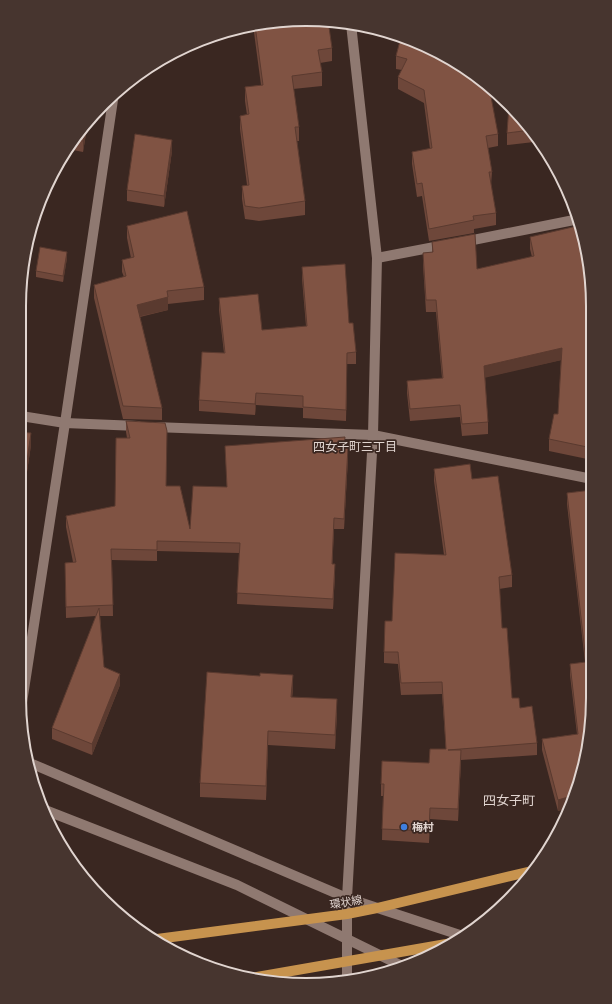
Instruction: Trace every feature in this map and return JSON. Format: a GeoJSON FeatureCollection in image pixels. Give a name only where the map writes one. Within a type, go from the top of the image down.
{"type":"FeatureCollection","features":[{"type":"Feature","properties":{"kind":"main road","name":"環状線"},"geometry":{"type":"LineString","coordinates":[[163,938],[347,914],[525,873]]}},
{"type":"Feature","properties":{"kind":"main road"},"geometry":{"type":"LineString","coordinates":[[266,975],[435,946]]}},
{"type":"Feature","properties":{"kind":"street"},"geometry":{"type":"LineString","coordinates":[[347,975],[347,898],[373,435],[376,258],[352,29]]}},
{"type":"Feature","properties":{"kind":"street"},"geometry":{"type":"LineString","coordinates":[[26,677],[66,424],[112,104]]}},
{"type":"Feature","properties":{"kind":"street"},"geometry":{"type":"LineString","coordinates":[[376,258],[572,220]]}},
{"type":"Feature","properties":{"kind":"street"},"geometry":{"type":"LineString","coordinates":[[26,417],[66,424],[373,435],[586,477]]}},
{"type":"Feature","properties":{"kind":"street"},"geometry":{"type":"LineString","coordinates":[[35,765],[347,898],[458,933]]}},
{"type":"Feature","properties":{"kind":"street"},"geometry":{"type":"LineString","coordinates":[[50,812],[237,885],[396,963]]}},
{"type":"Feature","properties":{"kind":"building"},"geometry":{"type":"Polygon","coordinates":[[[306,26],[329,27],[332,48],[318,50],[322,72],[292,76],[299,127],[295,127],[305,201],[259,208],[245,206],[242,186],[249,185],[240,116],[249,114],[245,87],[263,85],[256,30],[306,26]]]}},
{"type":"Feature","properties":{"kind":"building"},"geometry":{"type":"Polygon","coordinates":[[[400,42],[413,47],[462,73],[491,95],[498,134],[486,136],[492,172],[489,172],[496,213],[473,216],[474,220],[429,229],[422,183],[417,184],[412,152],[432,148],[424,90],[398,77],[407,59],[396,56],[400,42]]]}},
{"type":"Feature","properties":{"kind":"building"},"geometry":{"type":"Polygon","coordinates":[[[508,112],[524,131],[507,133],[508,112]]]}},
{"type":"Feature","properties":{"kind":"building"},"geometry":{"type":"Polygon","coordinates":[[[135,134],[172,140],[164,196],[127,190],[135,134]]]}},
{"type":"Feature","properties":{"kind":"building"},"geometry":{"type":"Polygon","coordinates":[[[187,211],[204,287],[167,291],[168,297],[137,305],[162,408],[123,406],[94,285],[126,276],[122,260],[134,257],[127,226],[187,211]]]}},
{"type":"Feature","properties":{"kind":"building"},"geometry":{"type":"Polygon","coordinates":[[[574,227],[581,251],[584,269],[586,306],[586,447],[549,439],[554,414],[558,414],[562,348],[484,366],[488,422],[462,424],[460,405],[410,409],[407,381],[443,378],[436,300],[426,300],[423,253],[433,252],[432,242],[475,234],[477,269],[534,256],[530,237],[574,227]]]}},
{"type":"Feature","properties":{"kind":"building"},"geometry":{"type":"Polygon","coordinates":[[[40,247],[67,252],[63,276],[36,271],[40,247]]]}},
{"type":"Feature","properties":{"kind":"building"},"geometry":{"type":"Polygon","coordinates":[[[345,264],[349,323],[353,323],[356,352],[347,353],[346,410],[303,407],[303,396],[256,393],[255,404],[199,400],[202,352],[225,353],[219,298],[258,294],[262,330],[307,326],[302,267],[345,264]]]}},
{"type":"Feature","properties":{"kind":"building"},"geometry":{"type":"Polygon","coordinates":[[[126,421],[165,423],[167,431],[166,486],[180,486],[190,529],[193,486],[227,487],[225,446],[345,437],[344,447],[348,447],[344,519],[334,518],[332,564],[335,564],[333,599],[237,593],[240,543],[157,541],[157,550],[111,549],[113,605],[66,607],[65,563],[76,562],[66,516],[115,506],[116,438],[130,438],[126,421]]]}},
{"type":"Feature","properties":{"kind":"building"},"geometry":{"type":"Polygon","coordinates":[[[26,432],[31,433],[26,467],[26,432]]]}},
{"type":"Feature","properties":{"kind":"building"},"geometry":{"type":"Polygon","coordinates":[[[470,464],[472,479],[498,476],[512,575],[499,577],[502,628],[507,628],[512,698],[519,698],[520,708],[532,706],[537,743],[448,750],[461,750],[458,809],[430,808],[429,831],[382,829],[384,784],[381,784],[382,761],[429,763],[430,749],[446,749],[442,682],[401,683],[398,652],[384,652],[385,621],[392,621],[395,553],[446,555],[434,469],[470,464]]]}},
{"type":"Feature","properties":{"kind":"building"},"geometry":{"type":"Polygon","coordinates":[[[586,491],[586,662],[567,493],[586,491]]]}},
{"type":"Feature","properties":{"kind":"building"},"geometry":{"type":"Polygon","coordinates":[[[99,608],[104,667],[120,674],[92,744],[52,728],[99,608]]]}},
{"type":"Feature","properties":{"kind":"building"},"geometry":{"type":"Polygon","coordinates":[[[586,662],[584,735],[581,753],[568,797],[558,800],[542,739],[578,734],[570,664],[586,662]]]}},
{"type":"Feature","properties":{"kind":"building"},"geometry":{"type":"Polygon","coordinates":[[[207,672],[260,676],[260,673],[293,675],[291,697],[337,699],[335,735],[268,731],[266,786],[200,783],[207,672]]]}},
{"type":"Feature","properties":{"kind":"place","name":"梅村"},"geometry":{"type":"Point","coordinates":[404,827]}},
{"type":"Feature","properties":{"kind":"district","name":"四女子町三丁目"},"geometry":{"type":"Point","coordinates":[355,447]}},
{"type":"Feature","properties":{"kind":"district","name":"四女子町"},"geometry":{"type":"Point","coordinates":[509,800]}}]}
